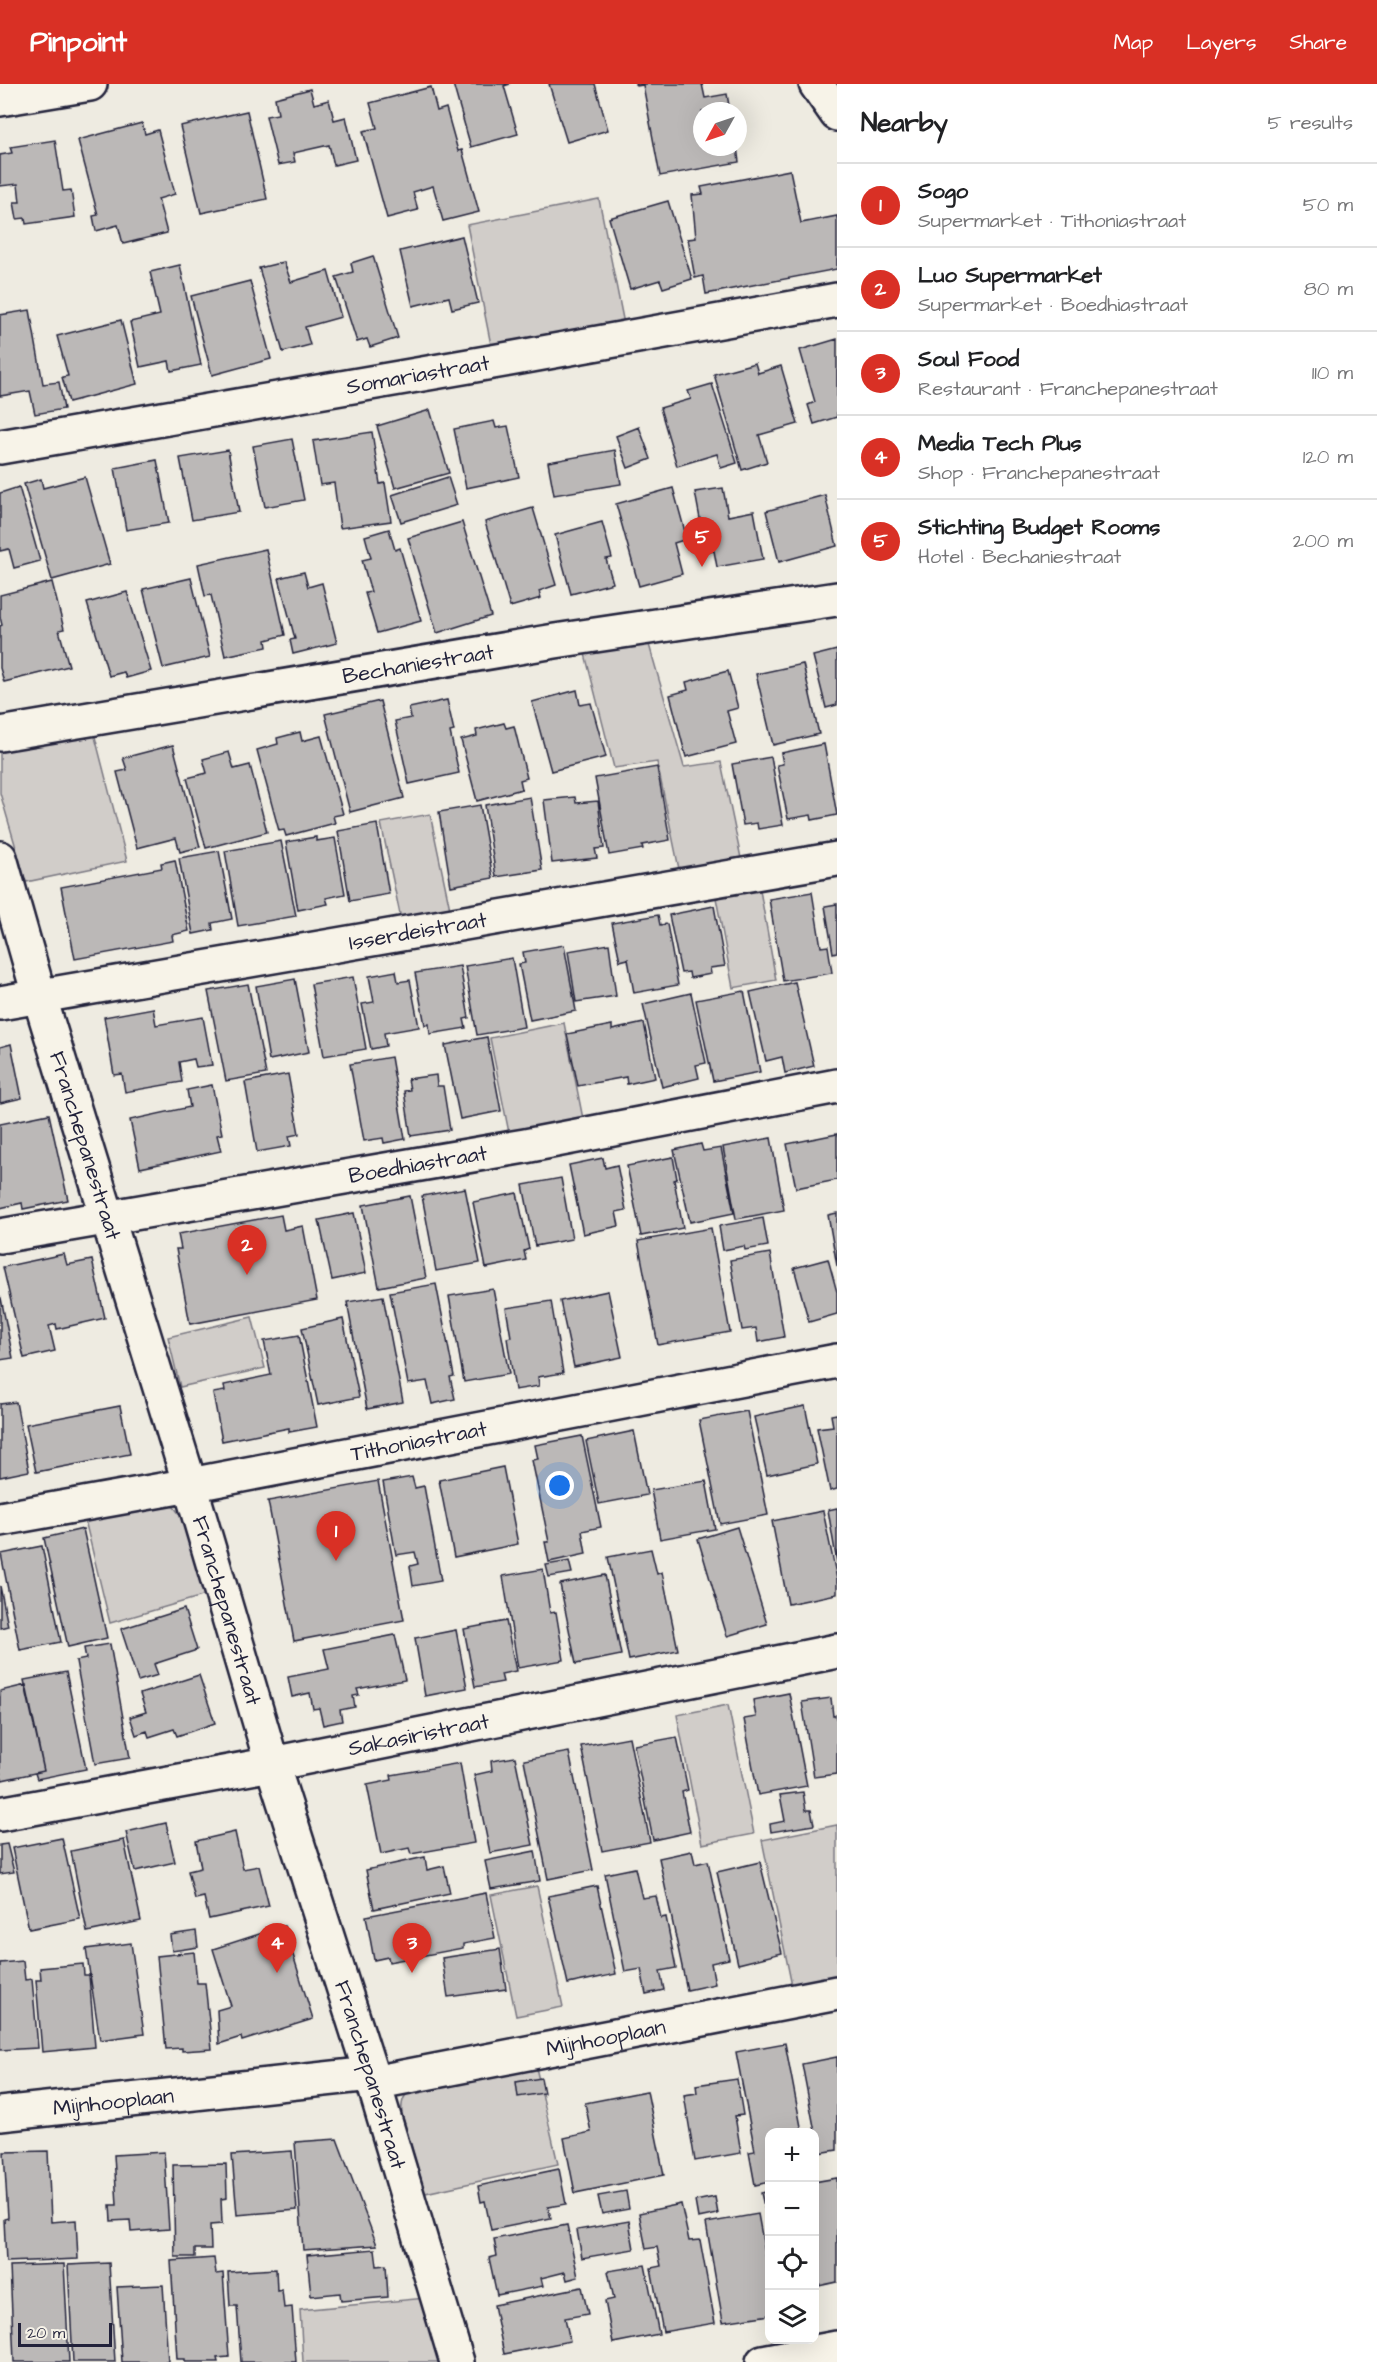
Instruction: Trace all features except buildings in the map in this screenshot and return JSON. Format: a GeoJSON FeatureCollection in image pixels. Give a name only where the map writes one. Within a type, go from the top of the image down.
{"type":"FeatureCollection","features":[{"type":"Feature","properties":{"kind":"street"},"geometry":{"type":"LineString","coordinates":[[0,99],[90,84]]}},
{"type":"Feature","properties":{"kind":"street"},"geometry":{"type":"LineString","coordinates":[[816,84],[837,114]]}},
{"type":"Feature","properties":{"kind":"street","name":"Somariastraat"},"geometry":{"type":"LineString","coordinates":[[0,447],[837,300]]}},
{"type":"Feature","properties":{"kind":"street","name":"Bechaniestraat"},"geometry":{"type":"LineString","coordinates":[[0,734],[555,641],[837,599]]}},
{"type":"Feature","properties":{"kind":"street","name":"Franchepanestraat"},"geometry":{"type":"LineString","coordinates":[[0,858],[39,995],[190,1485],[272,1764],[372,2078],[457,2362]]}},
{"type":"Feature","properties":{"kind":"street","name":"Isserdeistraat"},"geometry":{"type":"LineString","coordinates":[[0,1003],[837,859]]}},
{"type":"Feature","properties":{"kind":"street","name":"Boedhiastraat"},"geometry":{"type":"LineString","coordinates":[[0,1236],[525,1146],[837,1086]]}},
{"type":"Feature","properties":{"kind":"street","name":"Tithoniastraat"},"geometry":{"type":"LineString","coordinates":[[0,1519],[837,1362]]}},
{"type":"Feature","properties":{"kind":"street","name":"Sakasiristraat"},"geometry":{"type":"LineString","coordinates":[[0,1814],[272,1764],[837,1651]]}},
{"type":"Feature","properties":{"kind":"street","name":"Mijnhooplaan"},"geometry":{"type":"LineString","coordinates":[[0,2114],[372,2078],[837,1993]]}},
{"type":"Feature","properties":{"kind":"street"},"geometry":{"type":"LineString","coordinates":[[763,2362],[837,2348]]}},
{"type":"Feature","properties":{"kind":"shaded area"},"geometry":{"type":"Polygon","coordinates":[[[599,199],[625,329],[493,355],[467,225],[599,199]]]}},
{"type":"Feature","properties":{"kind":"shaded area"},"geometry":{"type":"Polygon","coordinates":[[[648,641],[684,767],[721,762],[742,863],[680,874],[657,762],[614,768],[584,650],[648,641]]]}},
{"type":"Feature","properties":{"kind":"shaded area"},"geometry":{"type":"Polygon","coordinates":[[[93,729],[127,861],[26,882],[0,793],[0,744],[93,729]]]}},
{"type":"Feature","properties":{"kind":"shaded area"},"geometry":{"type":"Polygon","coordinates":[[[430,814],[451,914],[402,924],[381,823],[430,814]]]}},
{"type":"Feature","properties":{"kind":"shaded area"},"geometry":{"type":"Polygon","coordinates":[[[758,879],[776,980],[733,988],[714,887],[758,879]]]}},
{"type":"Feature","properties":{"kind":"shaded area"},"geometry":{"type":"Polygon","coordinates":[[[564,1023],[584,1124],[510,1138],[490,1038],[564,1023]]]}},
{"type":"Feature","properties":{"kind":"shaded area"},"geometry":{"type":"Polygon","coordinates":[[[252,1317],[265,1368],[180,1387],[168,1337],[252,1317]]]}},
{"type":"Feature","properties":{"kind":"shaded area"},"geometry":{"type":"Polygon","coordinates":[[[166,1504],[174,1507],[184,1520],[206,1595],[110,1623],[84,1516],[166,1504]]]}},
{"type":"Feature","properties":{"kind":"shaded area"},"geometry":{"type":"Polygon","coordinates":[[[728,1705],[754,1834],[702,1844],[677,1715],[728,1705]]]}},
{"type":"Feature","properties":{"kind":"shaded area"},"geometry":{"type":"Polygon","coordinates":[[[837,1825],[837,1982],[793,1991],[762,1840],[837,1825]]]}},
{"type":"Feature","properties":{"kind":"shaded area"},"geometry":{"type":"Polygon","coordinates":[[[537,1886],[563,2007],[516,2016],[491,1895],[537,1886]]]}},
{"type":"Feature","properties":{"kind":"shaded area"},"geometry":{"type":"Polygon","coordinates":[[[535,2063],[558,2164],[425,2193],[402,2115],[402,2103],[406,2094],[413,2089],[535,2063]]]}},
{"type":"Feature","properties":{"kind":"shaded area"},"geometry":{"type":"Polygon","coordinates":[[[426,2298],[445,2362],[303,2362],[300,2310],[426,2298]]]}},
{"type":"Feature","properties":{"kind":"place","name":"Stichting Budget Rooms"},"geometry":{"type":"Point","coordinates":[702,567]}},
{"type":"Feature","properties":{"kind":"place","name":"Luo Supermarket"},"geometry":{"type":"Point","coordinates":[247,1275]}},
{"type":"Feature","properties":{"kind":"place","name":"Sogo"},"geometry":{"type":"Point","coordinates":[336,1561]}},
{"type":"Feature","properties":{"kind":"place","name":"Media Tech Plus"},"geometry":{"type":"Point","coordinates":[277,1973]}},
{"type":"Feature","properties":{"kind":"place","name":"Soul Food"},"geometry":{"type":"Point","coordinates":[412,1973]}}]}
